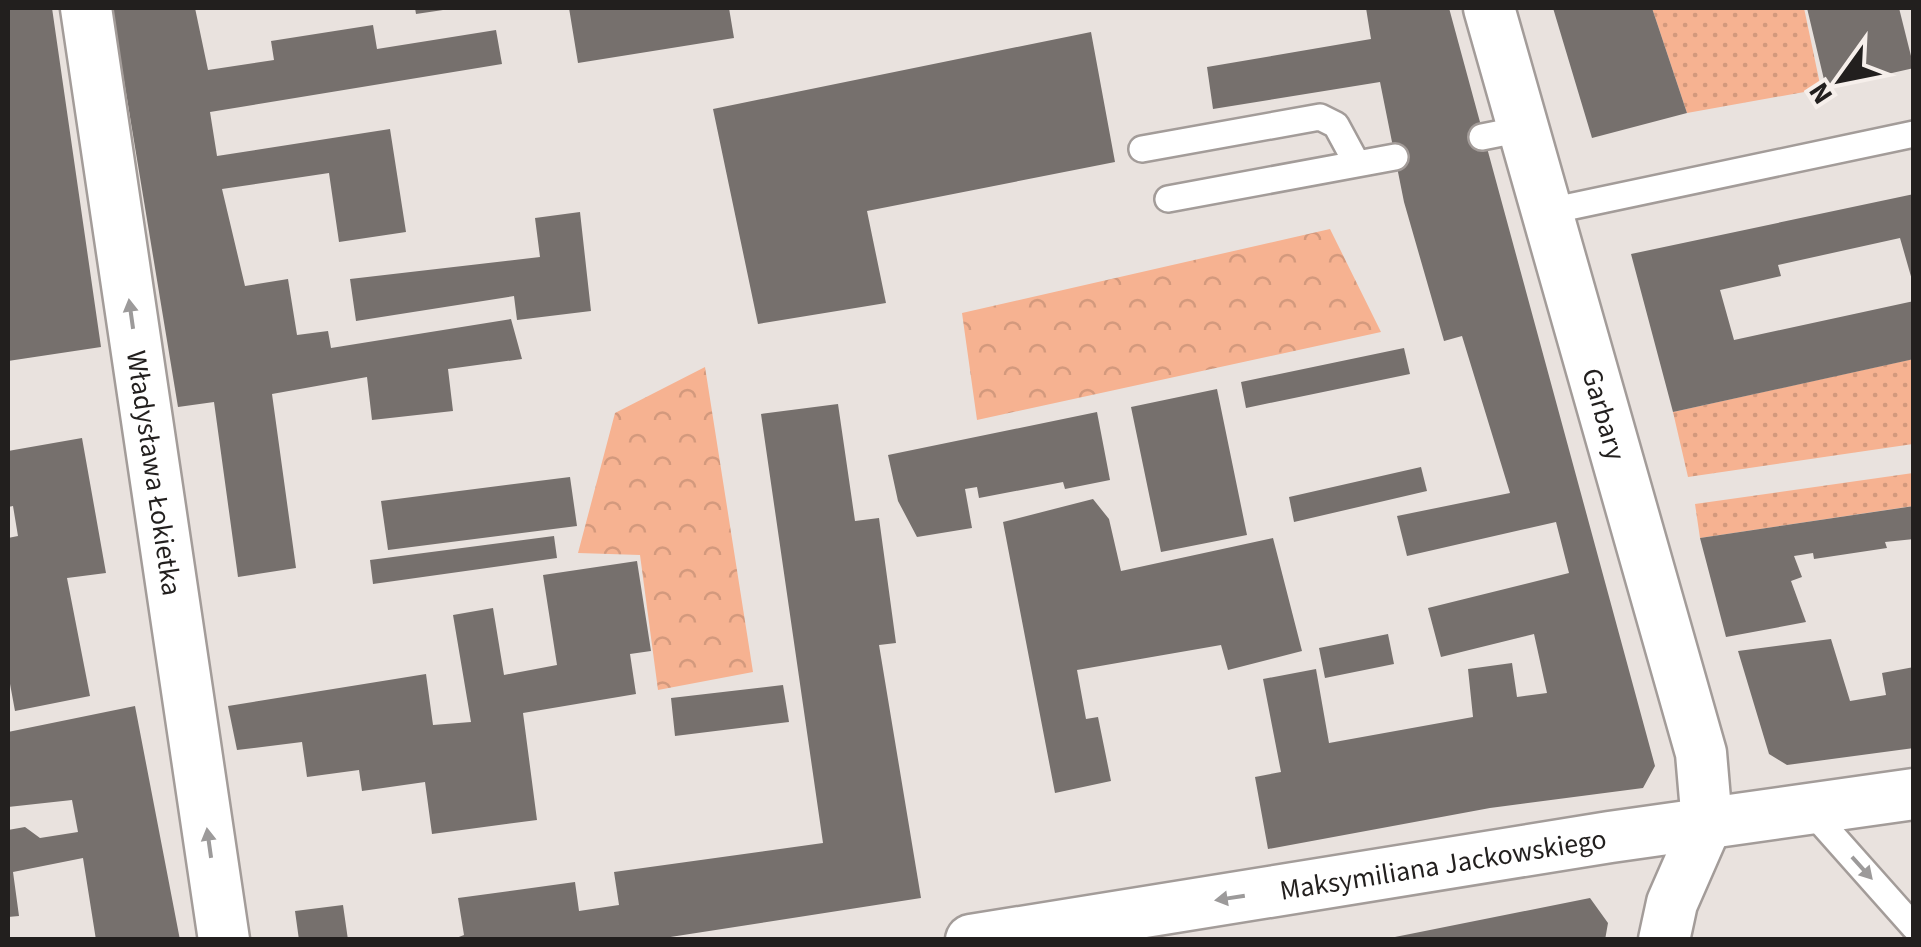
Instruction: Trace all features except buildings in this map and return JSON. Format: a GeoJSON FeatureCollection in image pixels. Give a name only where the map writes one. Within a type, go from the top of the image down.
{"type":"FeatureCollection","features":[{"type":"Feature","properties":{"kind":"street","name":"Władysława Łokietka"},"geometry":{"type":"LineString","coordinates":[[86,8],[224,940]]}},
{"type":"Feature","properties":{"kind":"street","name":"Garbary"},"geometry":{"type":"LineString","coordinates":[[1489,8],[1502,133],[1545,212],[1701,753],[1707,823]]}},
{"type":"Feature","properties":{"kind":"street","name":"Maksymiliana Jackowskiego"},"geometry":{"type":"LineString","coordinates":[[971,940],[1707,823],[1914,794]]}},
{"type":"Feature","properties":{"kind":"street"},"geometry":{"type":"LineString","coordinates":[[1664,940],[1672,902],[1707,823]]}},
{"type":"Feature","properties":{"kind":"lane"},"geometry":{"type":"LineString","coordinates":[[1142,149],[1320,117],[1336,125],[1356,162]]}},
{"type":"Feature","properties":{"kind":"lane"},"geometry":{"type":"LineString","coordinates":[[1545,212],[1914,134]]}},
{"type":"Feature","properties":{"kind":"lane"},"geometry":{"type":"LineString","coordinates":[[1168,199],[1395,157]]}},
{"type":"Feature","properties":{"kind":"lane"},"geometry":{"type":"LineString","coordinates":[[1810,810],[1914,927]]}},
{"type":"Feature","properties":{"kind":"green space"},"geometry":{"type":"Polygon","coordinates":[[[1652,8],[1804,8],[1821,89],[1687,113],[1652,8]]]}},
{"type":"Feature","properties":{"kind":"green space"},"geometry":{"type":"Polygon","coordinates":[[[1330,229],[1381,332],[977,420],[962,313],[1330,229]]]}},
{"type":"Feature","properties":{"kind":"green space"},"geometry":{"type":"Polygon","coordinates":[[[1913,359],[1913,444],[1688,477],[1673,412],[1913,359]]]}},
{"type":"Feature","properties":{"kind":"green space"},"geometry":{"type":"Polygon","coordinates":[[[705,367],[753,672],[658,690],[640,555],[578,553],[615,413],[705,367]]]}},
{"type":"Feature","properties":{"kind":"green space"},"geometry":{"type":"Polygon","coordinates":[[[1913,473],[1913,506],[1700,538],[1695,504],[1913,473]]]}}]}
